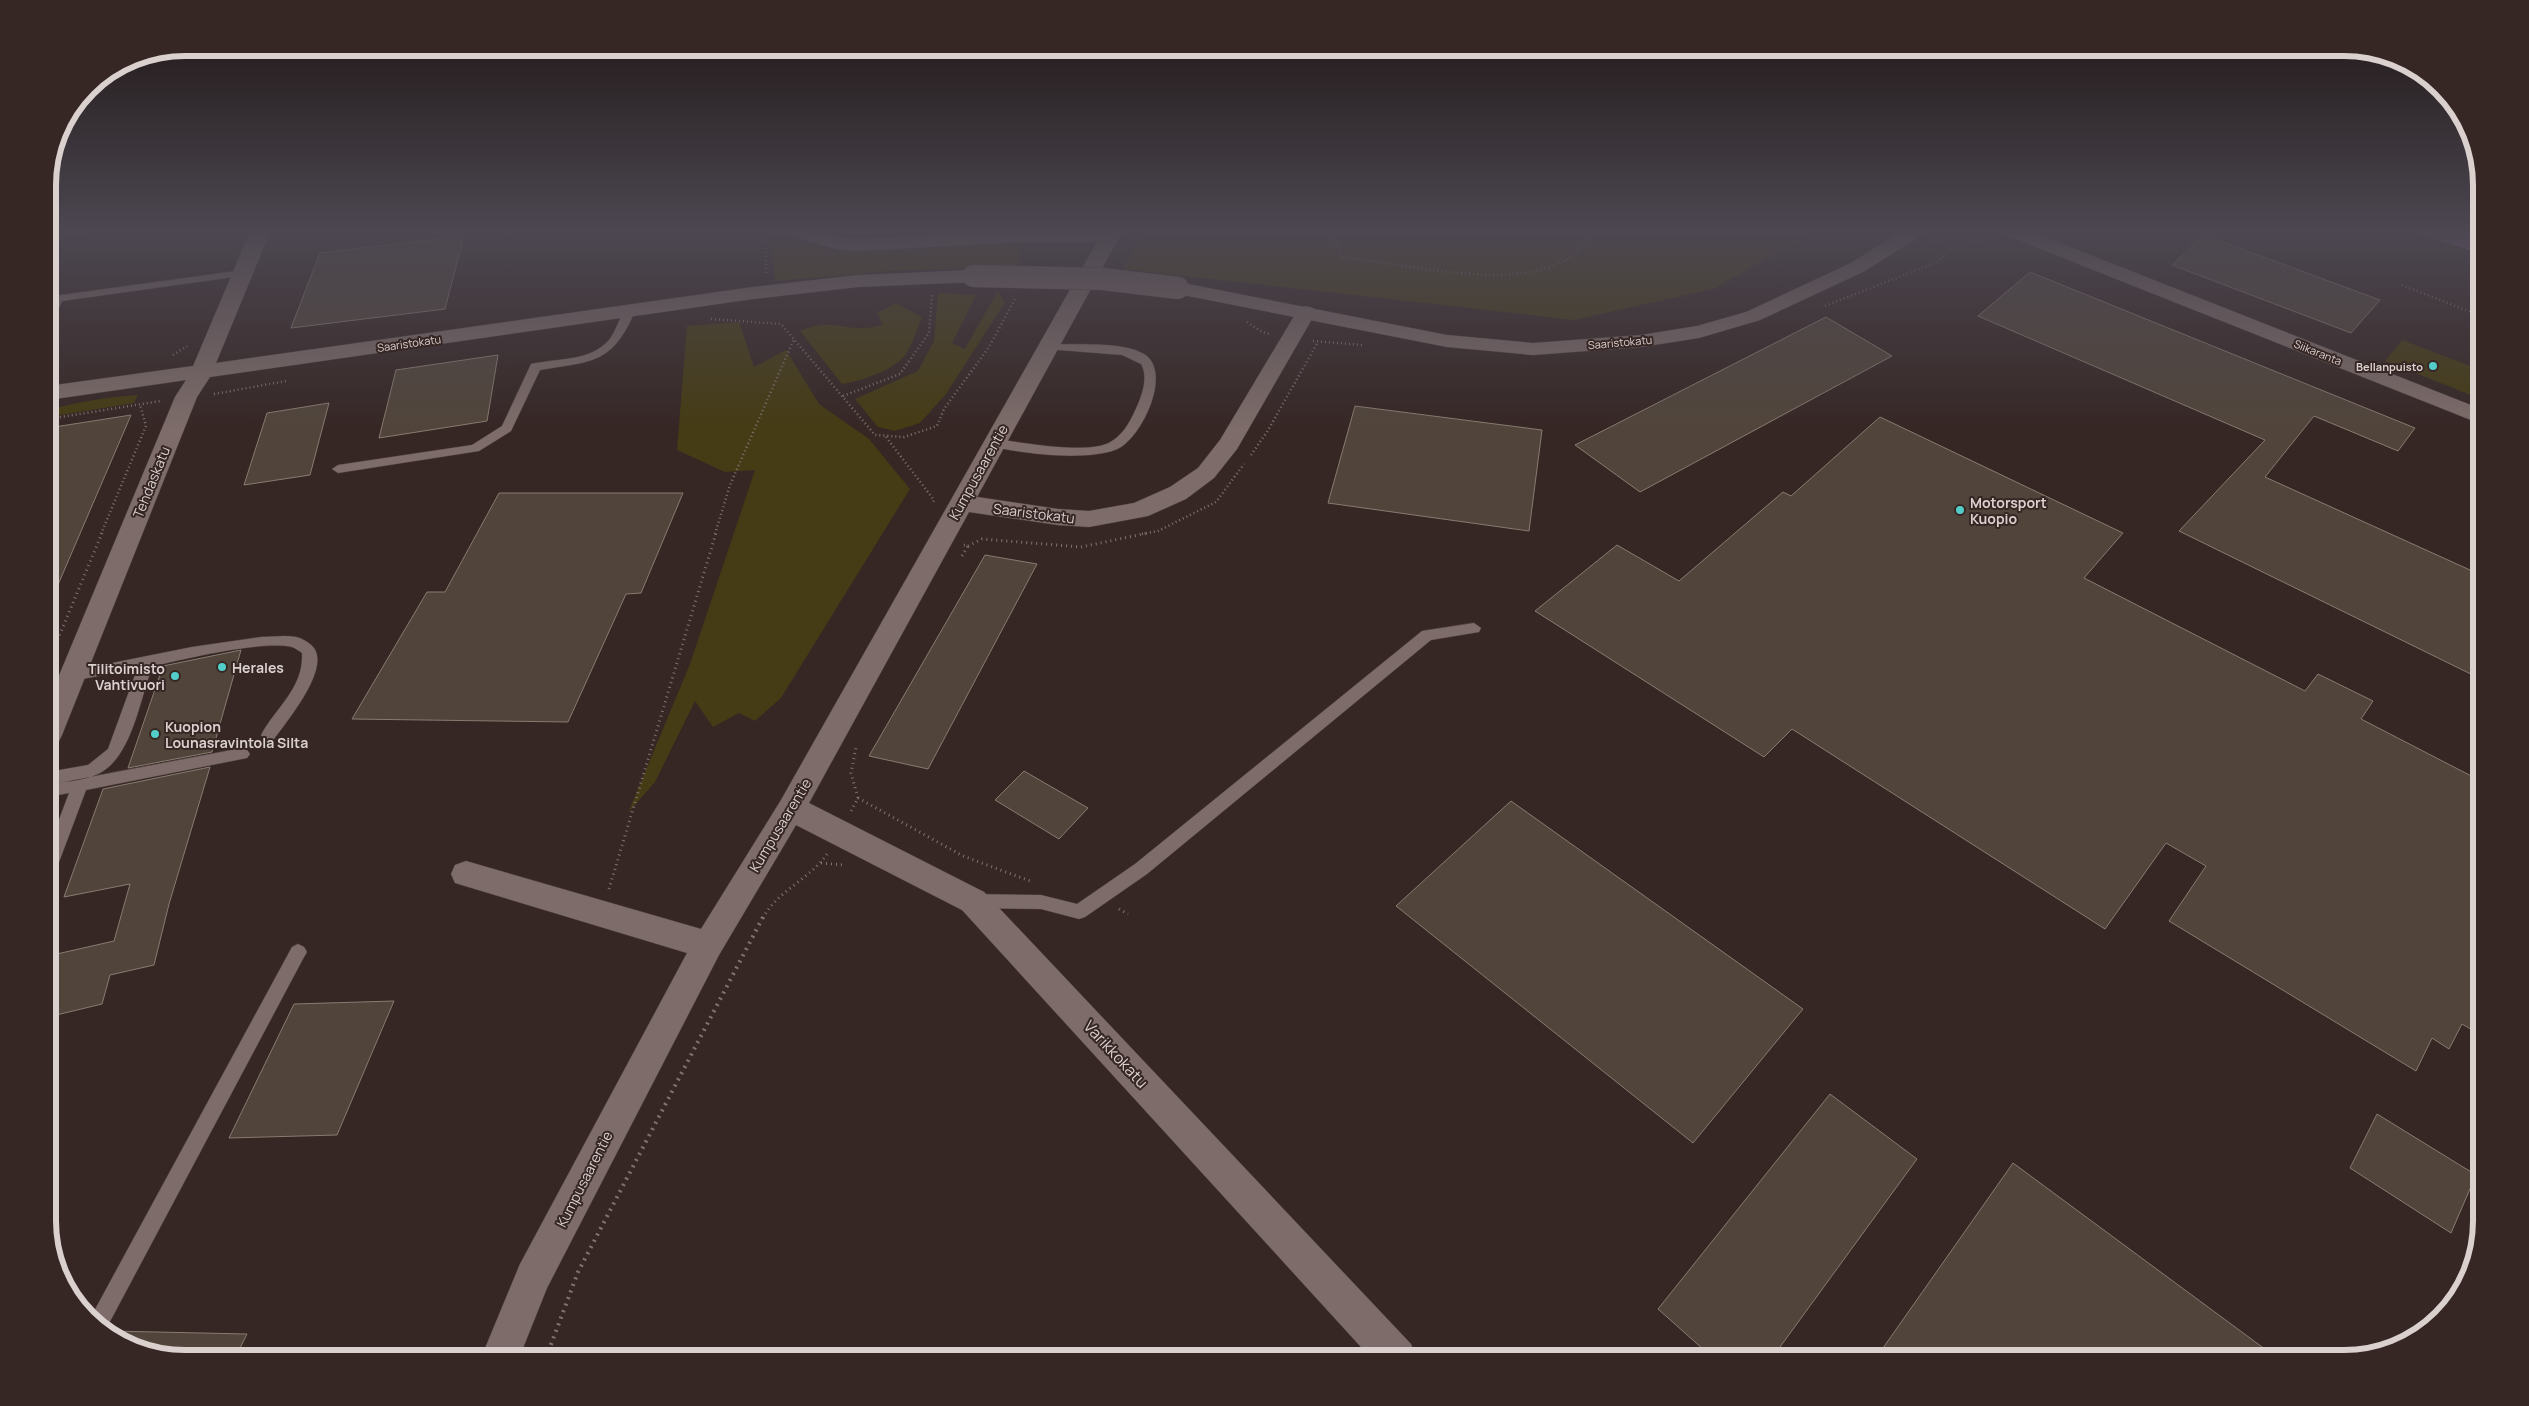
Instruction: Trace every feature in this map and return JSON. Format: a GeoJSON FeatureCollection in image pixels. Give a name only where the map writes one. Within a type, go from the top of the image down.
{"type":"FeatureCollection","features":[{"type":"Feature","properties":{"kind":"street","name":"Tehdaskatu"},"geometry":{"type":"LineString","coordinates":[[57,713],[186,397],[201,373],[233,298]]}},
{"type":"Feature","properties":{"kind":"street","name":"Saaristokatu"},"geometry":{"type":"LineString","coordinates":[[57,392],[731,298]]}},
{"type":"Feature","properties":{"kind":"street","name":"Kumpusaarentie"},"geometry":{"type":"LineString","coordinates":[[503,1350],[533,1277],[708,945],[791,808],[1076,298]]}},
{"type":"Feature","properties":{"kind":"street","name":"Saaristokatu"},"geometry":{"type":"LineString","coordinates":[[1229,298],[1448,341],[1533,348],[1641,341],[1699,332],[1753,316],[1792,298]]}},
{"type":"Feature","properties":{"kind":"street","name":"Siikaranta"},"geometry":{"type":"LineString","coordinates":[[2181,298],[2472,414]]}},
{"type":"Feature","properties":{"kind":"street","name":"Saaristokatu"},"geometry":{"type":"LineString","coordinates":[[962,503],[1058,517],[1089,519],[1139,510],[1178,493],[1206,473],[1229,444],[1306,312]]}},
{"type":"Feature","properties":{"kind":"street","name":"Varikkokatu"},"geometry":{"type":"LineString","coordinates":[[791,808],[840,831],[974,901],[1390,1350]]}},
{"type":"Feature","properties":{"kind":"street"},"geometry":{"type":"LineString","coordinates":[[466,874],[708,945]]}},
{"type":"Feature","properties":{"kind":"lane"},"geometry":{"type":"LineString","coordinates":[[338,469],[475,448],[507,428],[535,367],[590,359],[602,353],[612,345],[624,326],[628,311]]}},
{"type":"Feature","properties":{"kind":"lane"},"geometry":{"type":"LineString","coordinates":[[995,442],[1075,450],[1113,446],[1128,431],[1142,410],[1150,389],[1150,370],[1142,357],[1127,353],[1050,347]]}},
{"type":"Feature","properties":{"kind":"lane"},"geometry":{"type":"LineString","coordinates":[[974,901],[1041,902],[1079,912],[1141,869],[1427,635],[1474,628]]}},
{"type":"Feature","properties":{"kind":"lane"},"geometry":{"type":"LineString","coordinates":[[72,676],[192,652],[261,642],[296,642],[309,651],[311,664],[306,681],[270,735]]}},
{"type":"Feature","properties":{"kind":"lane"},"geometry":{"type":"LineString","coordinates":[[57,776],[92,770],[105,762],[115,752],[143,673],[137,668],[128,666]]}},
{"type":"Feature","properties":{"kind":"lane"},"geometry":{"type":"LineString","coordinates":[[57,789],[242,754]]}},
{"type":"Feature","properties":{"kind":"lane"},"geometry":{"type":"LineString","coordinates":[[57,846],[80,785]]}},
{"type":"Feature","properties":{"kind":"lane"},"geometry":{"type":"LineString","coordinates":[[101,1318],[298,952]]}},
{"type":"Feature","properties":{"kind":"path"},"geometry":{"type":"LineString","coordinates":[[843,396],[900,374],[929,333],[931,298]]}},
{"type":"Feature","properties":{"kind":"path"},"geometry":{"type":"LineString","coordinates":[[708,319],[781,324],[875,436],[904,437],[936,426],[944,410],[989,348],[1016,298]]}},
{"type":"Feature","properties":{"kind":"path"},"geometry":{"type":"LineString","coordinates":[[2434,298],[2472,313]]}},
{"type":"Feature","properties":{"kind":"path"},"geometry":{"type":"LineString","coordinates":[[602,914],[730,484],[794,338]]}},
{"type":"Feature","properties":{"kind":"path"},"geometry":{"type":"LineString","coordinates":[[57,418],[140,405],[146,426],[57,641]]}},
{"type":"Feature","properties":{"kind":"path"},"geometry":{"type":"LineString","coordinates":[[859,738],[851,764],[850,783],[858,798],[923,836],[994,870],[1039,883]]}},
{"type":"Feature","properties":{"kind":"path"},"geometry":{"type":"LineString","coordinates":[[549,1350],[578,1272],[766,912],[793,885],[821,863],[858,798]]}},
{"type":"Feature","properties":{"kind":"path"},"geometry":{"type":"LineString","coordinates":[[1098,899],[1128,914]]}},
{"type":"Feature","properties":{"kind":"shaded area"},"geometry":{"type":"Polygon","coordinates":[[[938,298],[975,298],[952,343],[965,349],[994,298],[1001,298],[1005,302],[946,394],[920,423],[895,431],[878,427],[855,399],[918,371],[934,341],[938,298]]]}},
{"type":"Feature","properties":{"kind":"shaded area"},"geometry":{"type":"Polygon","coordinates":[[[1376,298],[1674,298],[1574,320],[1376,298]]]}},
{"type":"Feature","properties":{"kind":"shaded area"},"geometry":{"type":"Polygon","coordinates":[[[896,303],[922,317],[911,345],[901,360],[894,365],[877,374],[858,380],[842,384],[800,331],[818,325],[863,328],[883,325],[877,313],[896,303]]]}},
{"type":"Feature","properties":{"kind":"shaded area"},"geometry":{"type":"Polygon","coordinates":[[[739,322],[754,367],[786,350],[819,404],[869,439],[910,489],[781,698],[755,721],[739,713],[713,727],[695,701],[655,782],[628,813],[690,664],[755,470],[725,472],[677,450],[687,326],[739,322]]]}},
{"type":"Feature","properties":{"kind":"shaded area","name":"Bellanpuisto"},"geometry":{"type":"Polygon","coordinates":[[[2402,340],[2472,367],[2472,396],[2385,361],[2402,340]]]}},
{"type":"Feature","properties":{"kind":"shaded area"},"geometry":{"type":"Polygon","coordinates":[[[138,395],[134,403],[57,416],[57,408],[138,395]]]}},
{"type":"Feature","properties":{"kind":"building"},"geometry":{"type":"Polygon","coordinates":[[[303,298],[448,298],[445,309],[291,328],[303,298]]]}},
{"type":"Feature","properties":{"kind":"building"},"geometry":{"type":"Polygon","coordinates":[[[2000,298],[2093,298],[2415,428],[2398,451],[2314,416],[2265,477],[2472,571],[2472,675],[2179,531],[2265,440],[1978,316],[2000,298]]]}},
{"type":"Feature","properties":{"kind":"building"},"geometry":{"type":"Polygon","coordinates":[[[2258,298],[2374,298],[2380,300],[2351,333],[2258,298]]]}},
{"type":"Feature","properties":{"kind":"building"},"geometry":{"type":"Polygon","coordinates":[[[1826,317],[1892,356],[1640,492],[1575,445],[1826,317]]]}},
{"type":"Feature","properties":{"kind":"building"},"geometry":{"type":"Polygon","coordinates":[[[498,355],[487,421],[379,438],[396,370],[498,355]]]}},
{"type":"Feature","properties":{"kind":"building"},"geometry":{"type":"Polygon","coordinates":[[[329,403],[310,475],[244,485],[267,413],[329,403]]]}},
{"type":"Feature","properties":{"kind":"building"},"geometry":{"type":"Polygon","coordinates":[[[1355,406],[1542,430],[1529,531],[1328,503],[1355,406]]]}},
{"type":"Feature","properties":{"kind":"building"},"geometry":{"type":"Polygon","coordinates":[[[131,415],[57,587],[57,427],[131,415]]]}},
{"type":"Feature","properties":{"kind":"building"},"geometry":{"type":"Polygon","coordinates":[[[1880,417],[2123,533],[2084,578],[2305,691],[2318,674],[2373,701],[2361,719],[2473,777],[2473,1030],[2462,1024],[2449,1049],[2432,1038],[2416,1071],[2169,921],[2206,866],[2166,843],[2105,929],[1792,729],[1764,757],[1535,611],[1617,545],[1679,581],[1783,492],[1791,496],[1880,417]]]}},
{"type":"Feature","properties":{"kind":"building"},"geometry":{"type":"Polygon","coordinates":[[[499,493],[683,493],[641,593],[626,594],[568,722],[352,719],[427,592],[445,592],[499,493]]]}},
{"type":"Feature","properties":{"kind":"building"},"geometry":{"type":"Polygon","coordinates":[[[985,555],[1037,564],[928,769],[869,756],[985,555]]]}},
{"type":"Feature","properties":{"kind":"building"},"geometry":{"type":"Polygon","coordinates":[[[241,650],[212,752],[128,768],[163,666],[241,650]]]}},
{"type":"Feature","properties":{"kind":"building"},"geometry":{"type":"Polygon","coordinates":[[[210,767],[169,904],[154,965],[110,975],[102,1004],[57,1015],[57,954],[114,941],[130,884],[64,897],[103,789],[210,767]]]}},
{"type":"Feature","properties":{"kind":"building"},"geometry":{"type":"Polygon","coordinates":[[[1024,771],[1088,808],[1059,839],[995,800],[1024,771]]]}},
{"type":"Feature","properties":{"kind":"building"},"geometry":{"type":"Polygon","coordinates":[[[1511,801],[1803,1009],[1693,1143],[1396,906],[1511,801]]]}},
{"type":"Feature","properties":{"kind":"building"},"geometry":{"type":"Polygon","coordinates":[[[394,1001],[337,1135],[229,1138],[294,1004],[394,1001]]]}},
{"type":"Feature","properties":{"kind":"building"},"geometry":{"type":"Polygon","coordinates":[[[1830,1094],[1917,1159],[1778,1350],[1704,1350],[1658,1309],[1830,1094]]]}},
{"type":"Feature","properties":{"kind":"building"},"geometry":{"type":"Polygon","coordinates":[[[2377,1114],[2473,1173],[2473,1182],[2451,1233],[2350,1168],[2377,1114]]]}},
{"type":"Feature","properties":{"kind":"building"},"geometry":{"type":"Polygon","coordinates":[[[2013,1163],[2266,1350],[1882,1350],[2013,1163]]]}},
{"type":"Feature","properties":{"kind":"building"},"geometry":{"type":"Polygon","coordinates":[[[120,1331],[247,1334],[239,1350],[186,1350],[152,1345],[136,1340],[120,1331]]]}},
{"type":"Feature","properties":{"kind":"place","name":"Bellanpuisto"},"geometry":{"type":"Point","coordinates":[2433,366]}},
{"type":"Feature","properties":{"kind":"place","name":"Motorsport Kuopio"},"geometry":{"type":"Point","coordinates":[1960,510]}},
{"type":"Feature","properties":{"kind":"place","name":"Herales"},"geometry":{"type":"Point","coordinates":[222,667]}},
{"type":"Feature","properties":{"kind":"place","name":"Tilitoimisto Vahtivuori"},"geometry":{"type":"Point","coordinates":[175,676]}},
{"type":"Feature","properties":{"kind":"place","name":"Kuopion Lounasravintola Silta"},"geometry":{"type":"Point","coordinates":[155,734]}}]}
